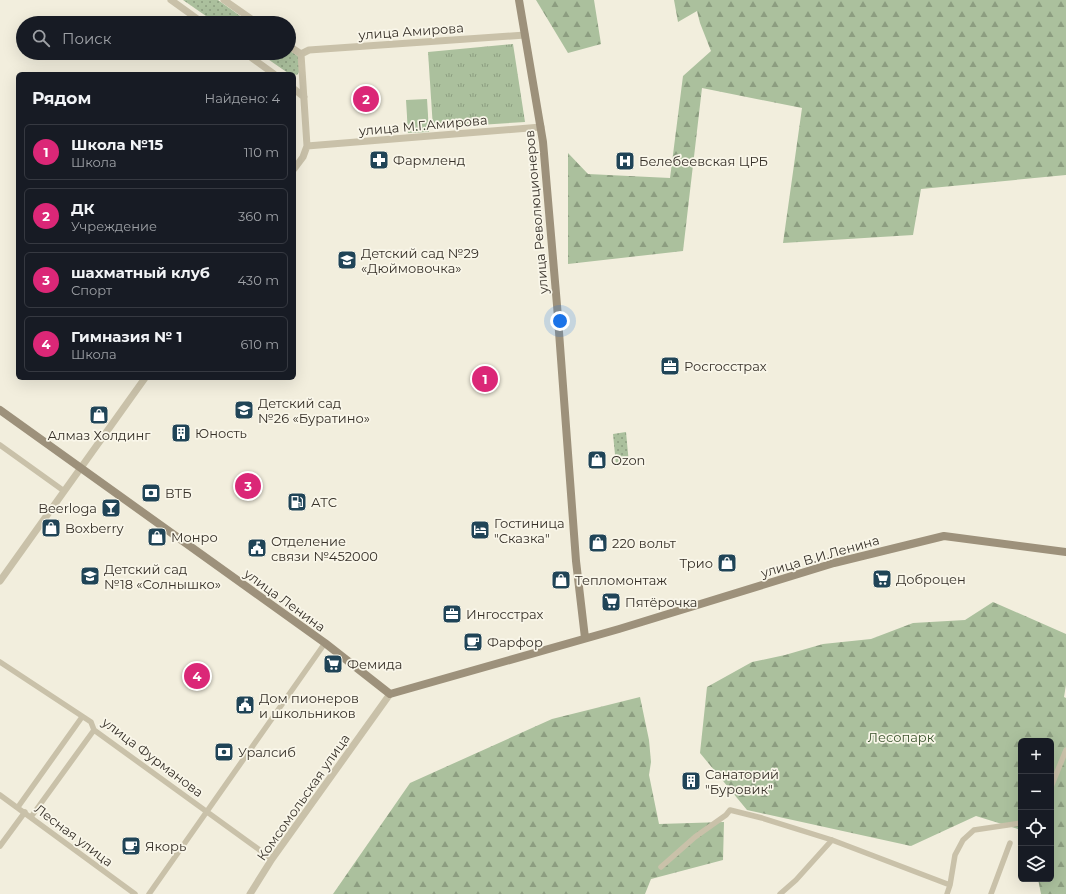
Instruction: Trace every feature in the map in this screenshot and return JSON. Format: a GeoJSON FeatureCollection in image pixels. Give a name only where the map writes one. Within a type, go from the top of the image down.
{"type":"FeatureCollection","features":[{"type":"Feature","properties":{"kind":"main road","name":"улица Революционеров"},"geometry":{"type":"LineString","coordinates":[[519,0],[541,127],[558,305],[576,561],[585,638]]}},
{"type":"Feature","properties":{"kind":"main road","name":"улица Ленина"},"geometry":{"type":"LineString","coordinates":[[0,410],[325,644],[390,694]]}},
{"type":"Feature","properties":{"kind":"main road","name":"улица В.И.Ленина"},"geometry":{"type":"LineString","coordinates":[[585,638],[834,563],[944,536],[1066,552]]}},
{"type":"Feature","properties":{"kind":"main road"},"geometry":{"type":"LineString","coordinates":[[390,694],[585,638]]}},
{"type":"Feature","properties":{"kind":"street"},"geometry":{"type":"LineString","coordinates":[[171,0],[193,16]]}},
{"type":"Feature","properties":{"kind":"street"},"geometry":{"type":"LineString","coordinates":[[224,0],[246,16]]}},
{"type":"Feature","properties":{"kind":"street","name":"улица Амирова"},"geometry":{"type":"LineString","coordinates":[[301,54],[309,50],[525,35]]}},
{"type":"Feature","properties":{"kind":"street"},"geometry":{"type":"LineString","coordinates":[[296,51],[301,54],[307,146],[303,157],[296,167]]}},
{"type":"Feature","properties":{"kind":"street"},"geometry":{"type":"LineString","coordinates":[[255,60],[271,72]]}},
{"type":"Feature","properties":{"kind":"street"},"geometry":{"type":"LineString","coordinates":[[296,90],[304,96]]}},
{"type":"Feature","properties":{"kind":"street","name":"улица М.Г.Амирова"},"geometry":{"type":"LineString","coordinates":[[307,146],[541,127]]}},
{"type":"Feature","properties":{"kind":"street"},"geometry":{"type":"LineString","coordinates":[[0,582],[143,380]]}},
{"type":"Feature","properties":{"kind":"street"},"geometry":{"type":"LineString","coordinates":[[0,446],[64,491]]}},
{"type":"Feature","properties":{"kind":"street"},"geometry":{"type":"LineString","coordinates":[[149,894],[325,644]]}},
{"type":"Feature","properties":{"kind":"street","name":"улица Фурманова"},"geometry":{"type":"LineString","coordinates":[[0,662],[91,722],[94,730],[272,859]]}},
{"type":"Feature","properties":{"kind":"street","name":"Комсомольская улица"},"geometry":{"type":"LineString","coordinates":[[250,894],[272,859],[390,694]]}},
{"type":"Feature","properties":{"kind":"street"},"geometry":{"type":"LineString","coordinates":[[18,808],[82,717]]}},
{"type":"Feature","properties":{"kind":"street"},"geometry":{"type":"LineString","coordinates":[[31,817],[94,730]]}},
{"type":"Feature","properties":{"kind":"street"},"geometry":{"type":"LineString","coordinates":[[1054,780],[1066,750]]}},
{"type":"Feature","properties":{"kind":"street","name":"Лесная улица"},"geometry":{"type":"LineString","coordinates":[[0,795],[135,894]]}},
{"type":"Feature","properties":{"kind":"street"},"geometry":{"type":"LineString","coordinates":[[661,867],[695,837],[726,815],[730,810],[762,818],[832,840],[950,885]]}},
{"type":"Feature","properties":{"kind":"street"},"geometry":{"type":"LineString","coordinates":[[0,846],[25,812]]}},
{"type":"Feature","properties":{"kind":"street"},"geometry":{"type":"LineString","coordinates":[[947,894],[955,855],[963,840],[974,830],[1018,823]]}},
{"type":"Feature","properties":{"kind":"street"},"geometry":{"type":"LineString","coordinates":[[780,894],[796,880],[832,840]]}},
{"type":"Feature","properties":{"kind":"street"},"geometry":{"type":"LineString","coordinates":[[991,894],[1010,843]]}},
{"type":"Feature","properties":{"kind":"green space"},"geometry":{"type":"Polygon","coordinates":[[[183,0],[218,0],[240,16],[206,16],[183,0]]]}},
{"type":"Feature","properties":{"kind":"green space"},"geometry":{"type":"Polygon","coordinates":[[[536,0],[594,0],[601,44],[568,53],[536,0]]]}},
{"type":"Feature","properties":{"kind":"green space"},"geometry":{"type":"Polygon","coordinates":[[[674,0],[1066,0],[1066,175],[921,189],[913,235],[783,243],[802,108],[702,88],[683,251],[568,264],[568,153],[588,174],[670,178],[683,76],[711,51],[697,11],[678,22],[674,0]]]}},
{"type":"Feature","properties":{"kind":"green space"},"geometry":{"type":"Polygon","coordinates":[[[513,44],[525,122],[433,128],[428,52],[513,44]]]}},
{"type":"Feature","properties":{"kind":"green space"},"geometry":{"type":"Polygon","coordinates":[[[296,55],[299,57],[302,68],[297,75],[296,72],[287,72],[269,60],[296,60],[296,55]]]}},
{"type":"Feature","properties":{"kind":"green space"},"geometry":{"type":"Polygon","coordinates":[[[427,99],[429,132],[408,133],[406,100],[427,99]]]}},
{"type":"Feature","properties":{"kind":"green space"},"geometry":{"type":"Polygon","coordinates":[[[626,432],[629,464],[616,465],[613,434],[626,432]]]}},
{"type":"Feature","properties":{"kind":"green space","name":"Лесопарк"},"geometry":{"type":"Polygon","coordinates":[[[993,602],[1066,634],[1066,685],[1064,697],[1066,698],[1066,894],[1041,894],[1039,882],[1054,882],[1054,738],[1018,738],[1018,829],[976,816],[911,846],[747,810],[700,753],[707,687],[752,662],[785,655],[823,644],[871,639],[913,623],[965,620],[993,602]]]}},
{"type":"Feature","properties":{"kind":"green space"},"geometry":{"type":"Polygon","coordinates":[[[640,697],[649,740],[651,762],[649,775],[659,824],[724,822],[723,860],[651,879],[645,894],[333,894],[410,783],[552,719],[640,697]]]}},
{"type":"Feature","properties":{"kind":"place","name":"ДК"},"geometry":{"type":"Point","coordinates":[366,99]}},
{"type":"Feature","properties":{"kind":"place","name":"Фармленд"},"geometry":{"type":"Point","coordinates":[379,160]}},
{"type":"Feature","properties":{"kind":"place","name":"Белебеевская ЦРБ"},"geometry":{"type":"Point","coordinates":[625,161]}},
{"type":"Feature","properties":{"kind":"place","name":"Детский сад №29 «Дюймовочка»"},"geometry":{"type":"Point","coordinates":[347,260]}},
{"type":"Feature","properties":{"kind":"place","name":"Росгосстрах"},"geometry":{"type":"Point","coordinates":[670,366]}},
{"type":"Feature","properties":{"kind":"place","name":"Школа №15"},"geometry":{"type":"Point","coordinates":[485,379]}},
{"type":"Feature","properties":{"kind":"place","name":"Детский сад №26 «Буратино»"},"geometry":{"type":"Point","coordinates":[244,410]}},
{"type":"Feature","properties":{"kind":"place","name":"Алмаз Холдинг"},"geometry":{"type":"Point","coordinates":[99,415]}},
{"type":"Feature","properties":{"kind":"place","name":"Юность"},"geometry":{"type":"Point","coordinates":[181,433]}},
{"type":"Feature","properties":{"kind":"place","name":"Ozon"},"geometry":{"type":"Point","coordinates":[597,460]}},
{"type":"Feature","properties":{"kind":"place","name":"шахматный клуб"},"geometry":{"type":"Point","coordinates":[248,486]}},
{"type":"Feature","properties":{"kind":"place","name":"ВТБ"},"geometry":{"type":"Point","coordinates":[151,493]}},
{"type":"Feature","properties":{"kind":"place","name":"АТС"},"geometry":{"type":"Point","coordinates":[297,502]}},
{"type":"Feature","properties":{"kind":"place","name":"Beerloga"},"geometry":{"type":"Point","coordinates":[111,508]}},
{"type":"Feature","properties":{"kind":"place","name":"Boxberry"},"geometry":{"type":"Point","coordinates":[51,528]}},
{"type":"Feature","properties":{"kind":"place","name":"Гостиница \"Сказка\""},"geometry":{"type":"Point","coordinates":[480,530]}},
{"type":"Feature","properties":{"kind":"place","name":"Монро"},"geometry":{"type":"Point","coordinates":[157,537]}},
{"type":"Feature","properties":{"kind":"place","name":"220 вольт"},"geometry":{"type":"Point","coordinates":[598,543]}},
{"type":"Feature","properties":{"kind":"place","name":"Отделение связи №452000"},"geometry":{"type":"Point","coordinates":[257,548]}},
{"type":"Feature","properties":{"kind":"place","name":"Трио"},"geometry":{"type":"Point","coordinates":[727,563]}},
{"type":"Feature","properties":{"kind":"place","name":"Детский сад №18 «Солнышко»"},"geometry":{"type":"Point","coordinates":[90,576]}},
{"type":"Feature","properties":{"kind":"place","name":"Доброцен"},"geometry":{"type":"Point","coordinates":[882,579]}},
{"type":"Feature","properties":{"kind":"place","name":"Тепломонтаж"},"geometry":{"type":"Point","coordinates":[561,580]}},
{"type":"Feature","properties":{"kind":"place","name":"Пятёрочка"},"geometry":{"type":"Point","coordinates":[611,602]}},
{"type":"Feature","properties":{"kind":"place","name":"Ингосстрах"},"geometry":{"type":"Point","coordinates":[452,614]}},
{"type":"Feature","properties":{"kind":"place","name":"Фарфор"},"geometry":{"type":"Point","coordinates":[473,642]}},
{"type":"Feature","properties":{"kind":"place","name":"Фемида"},"geometry":{"type":"Point","coordinates":[333,664]}},
{"type":"Feature","properties":{"kind":"place","name":"Гимназия № 1"},"geometry":{"type":"Point","coordinates":[197,676]}},
{"type":"Feature","properties":{"kind":"place","name":"Дом пионеров и школьников"},"geometry":{"type":"Point","coordinates":[245,705]}},
{"type":"Feature","properties":{"kind":"place","name":"Уралсиб"},"geometry":{"type":"Point","coordinates":[224,752]}},
{"type":"Feature","properties":{"kind":"place","name":"Санаторий \"Буровик\""},"geometry":{"type":"Point","coordinates":[691,781]}},
{"type":"Feature","properties":{"kind":"place","name":"Якорь"},"geometry":{"type":"Point","coordinates":[131,846]}}]}
